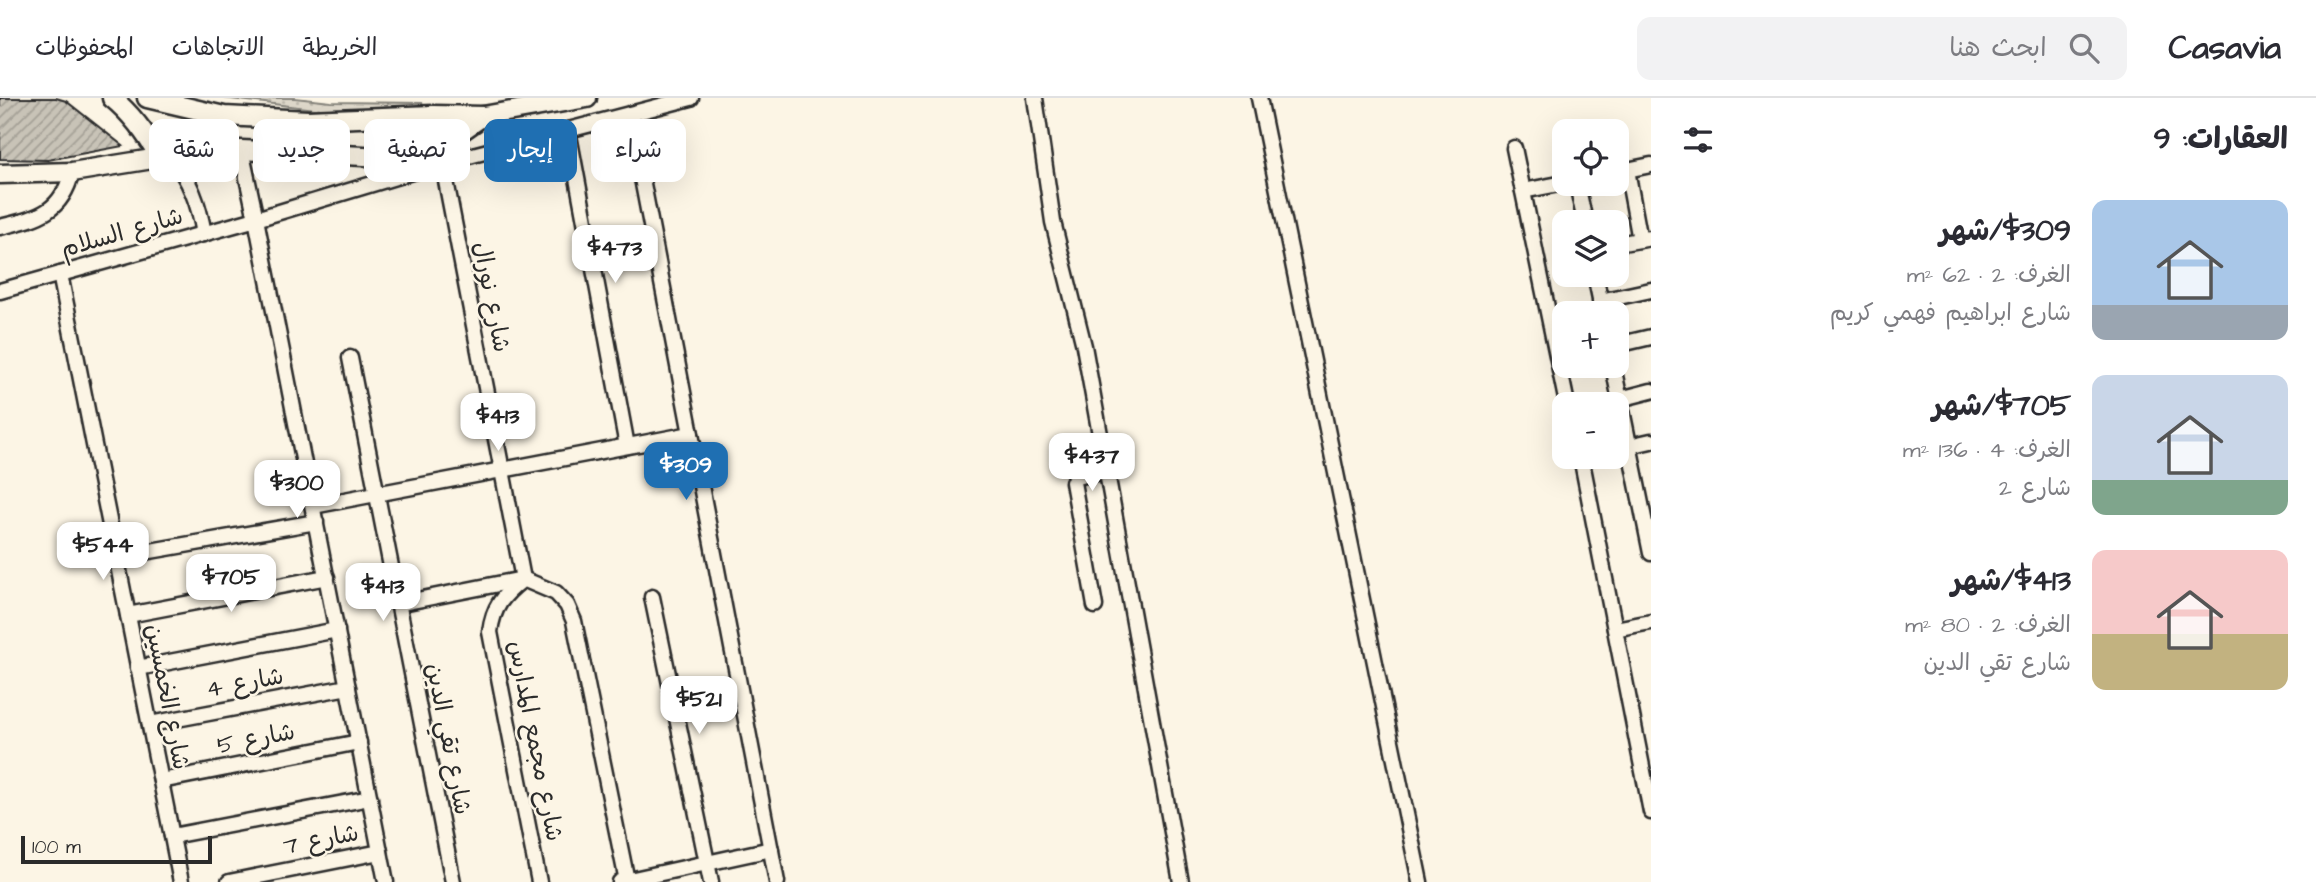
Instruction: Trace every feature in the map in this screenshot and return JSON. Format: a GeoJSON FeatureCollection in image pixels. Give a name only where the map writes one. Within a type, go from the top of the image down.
{"type":"FeatureCollection","features":[{"type":"Feature","properties":{"kind":"main road"},"geometry":{"type":"LineString","coordinates":[[111,98],[125,109],[149,137]]}},
{"type":"Feature","properties":{"kind":"main road"},"geometry":{"type":"LineString","coordinates":[[147,98],[220,115],[282,120],[483,116],[587,98]]}},
{"type":"Feature","properties":{"kind":"main road"},"geometry":{"type":"LineString","coordinates":[[470,128],[483,116]]}},
{"type":"Feature","properties":{"kind":"main road"},"geometry":{"type":"LineString","coordinates":[[241,150],[364,156]]}},
{"type":"Feature","properties":{"kind":"main road"},"geometry":{"type":"LineString","coordinates":[[0,174],[72,172],[149,160]]}},
{"type":"Feature","properties":{"kind":"street","name":"شارع السلام"},"geometry":{"type":"LineString","coordinates":[[577,128],[691,98]]}},
{"type":"Feature","properties":{"kind":"street"},"geometry":{"type":"LineString","coordinates":[[1035,98],[1053,222],[1084,346],[1181,882]]}},
{"type":"Feature","properties":{"kind":"street"},"geometry":{"type":"LineString","coordinates":[[1259,98],[1420,882]]}},
{"type":"Feature","properties":{"kind":"street"},"geometry":{"type":"LineString","coordinates":[[630,116],[777,882]]}},
{"type":"Feature","properties":{"kind":"street"},"geometry":{"type":"LineString","coordinates":[[1514,148],[1565,392]]}},
{"type":"Feature","properties":{"kind":"street"},"geometry":{"type":"LineString","coordinates":[[241,150],[386,882]]}},
{"type":"Feature","properties":{"kind":"street"},"geometry":{"type":"LineString","coordinates":[[1629,170],[1651,165]]}},
{"type":"Feature","properties":{"kind":"street"},"geometry":{"type":"LineString","coordinates":[[0,227],[34,219],[48,212],[60,201],[72,172]]}},
{"type":"Feature","properties":{"kind":"street"},"geometry":{"type":"LineString","coordinates":[[577,178],[627,446]]}},
{"type":"Feature","properties":{"kind":"street"},"geometry":{"type":"LineString","coordinates":[[189,182],[201,213],[204,234]]}},
{"type":"Feature","properties":{"kind":"street","name":"شارع السلام"},"geometry":{"type":"LineString","coordinates":[[0,291],[256,219],[364,182]]}},
{"type":"Feature","properties":{"kind":"street","name":"شارع نورال"},"geometry":{"type":"LineString","coordinates":[[446,182],[523,579]]}},
{"type":"Feature","properties":{"kind":"street"},"geometry":{"type":"LineString","coordinates":[[1523,191],[1552,185]]}},
{"type":"Feature","properties":{"kind":"street"},"geometry":{"type":"LineString","coordinates":[[1629,191],[1646,239]]}},
{"type":"Feature","properties":{"kind":"street","name":"شارع الخمسين"},"geometry":{"type":"LineString","coordinates":[[60,274],[181,880]]}},
{"type":"Feature","properties":{"kind":"street"},"geometry":{"type":"LineString","coordinates":[[1619,301],[1651,290]]}},
{"type":"Feature","properties":{"kind":"street"},"geometry":{"type":"LineString","coordinates":[[1629,342],[1651,337]]}},
{"type":"Feature","properties":{"kind":"street","name":"شارع تقي الدين"},"geometry":{"type":"LineString","coordinates":[[350,358],[453,882]]}},
{"type":"Feature","properties":{"kind":"street"},"geometry":{"type":"LineString","coordinates":[[1629,402],[1651,391]]}},
{"type":"Feature","properties":{"kind":"street"},"geometry":{"type":"LineString","coordinates":[[313,506],[691,434]]}},
{"type":"Feature","properties":{"kind":"street"},"geometry":{"type":"LineString","coordinates":[[1651,441],[1629,446],[1647,512],[1651,553]]}},
{"type":"Feature","properties":{"kind":"street"},"geometry":{"type":"LineString","coordinates":[[1583,469],[1651,812]]}},
{"type":"Feature","properties":{"kind":"street"},"geometry":{"type":"LineString","coordinates":[[1095,606],[1073,482],[1076,477],[1106,471]]}},
{"type":"Feature","properties":{"kind":"street"},"geometry":{"type":"LineString","coordinates":[[116,557],[316,522]]}},
{"type":"Feature","properties":{"kind":"street"},"geometry":{"type":"LineString","coordinates":[[128,615],[327,578]]}},
{"type":"Feature","properties":{"kind":"street"},"geometry":{"type":"LineString","coordinates":[[397,604],[523,579],[556,593],[568,605],[574,621],[624,881],[771,849]]}},
{"type":"Feature","properties":{"kind":"street","name":"شارع مجمع المدارس"},"geometry":{"type":"LineString","coordinates":[[523,579],[499,601],[492,616],[490,632],[539,882]]}},
{"type":"Feature","properties":{"kind":"street"},"geometry":{"type":"LineString","coordinates":[[652,597],[711,882]]}},
{"type":"Feature","properties":{"kind":"street"},"geometry":{"type":"LineString","coordinates":[[1615,629],[1651,622]]}},
{"type":"Feature","properties":{"kind":"street"},"geometry":{"type":"LineString","coordinates":[[138,668],[337,629]]}},
{"type":"Feature","properties":{"kind":"street","name":"شارع 4"},"geometry":{"type":"LineString","coordinates":[[150,724],[348,687]]}},
{"type":"Feature","properties":{"kind":"street","name":"شارع 5"},"geometry":{"type":"LineString","coordinates":[[161,781],[359,742]]}},
{"type":"Feature","properties":{"kind":"street"},"geometry":{"type":"LineString","coordinates":[[172,836],[370,798]]}},
{"type":"Feature","properties":{"kind":"street","name":"شارع 7"},"geometry":{"type":"LineString","coordinates":[[229,882],[380,852]]}},
{"type":"Feature","properties":{"kind":"street"},"geometry":{"type":"LineString","coordinates":[[164,882],[181,880]]}},
{"type":"Feature","properties":{"kind":"shaded area"},"geometry":{"type":"Polygon","coordinates":[[[223,98],[423,103],[403,110],[323,110],[223,98]]]}},
{"type":"Feature","properties":{"kind":"building"},"geometry":{"type":"Polygon","coordinates":[[[0,98],[56,98],[66,101],[123,146],[48,160],[0,159],[0,98]]]}}]}
